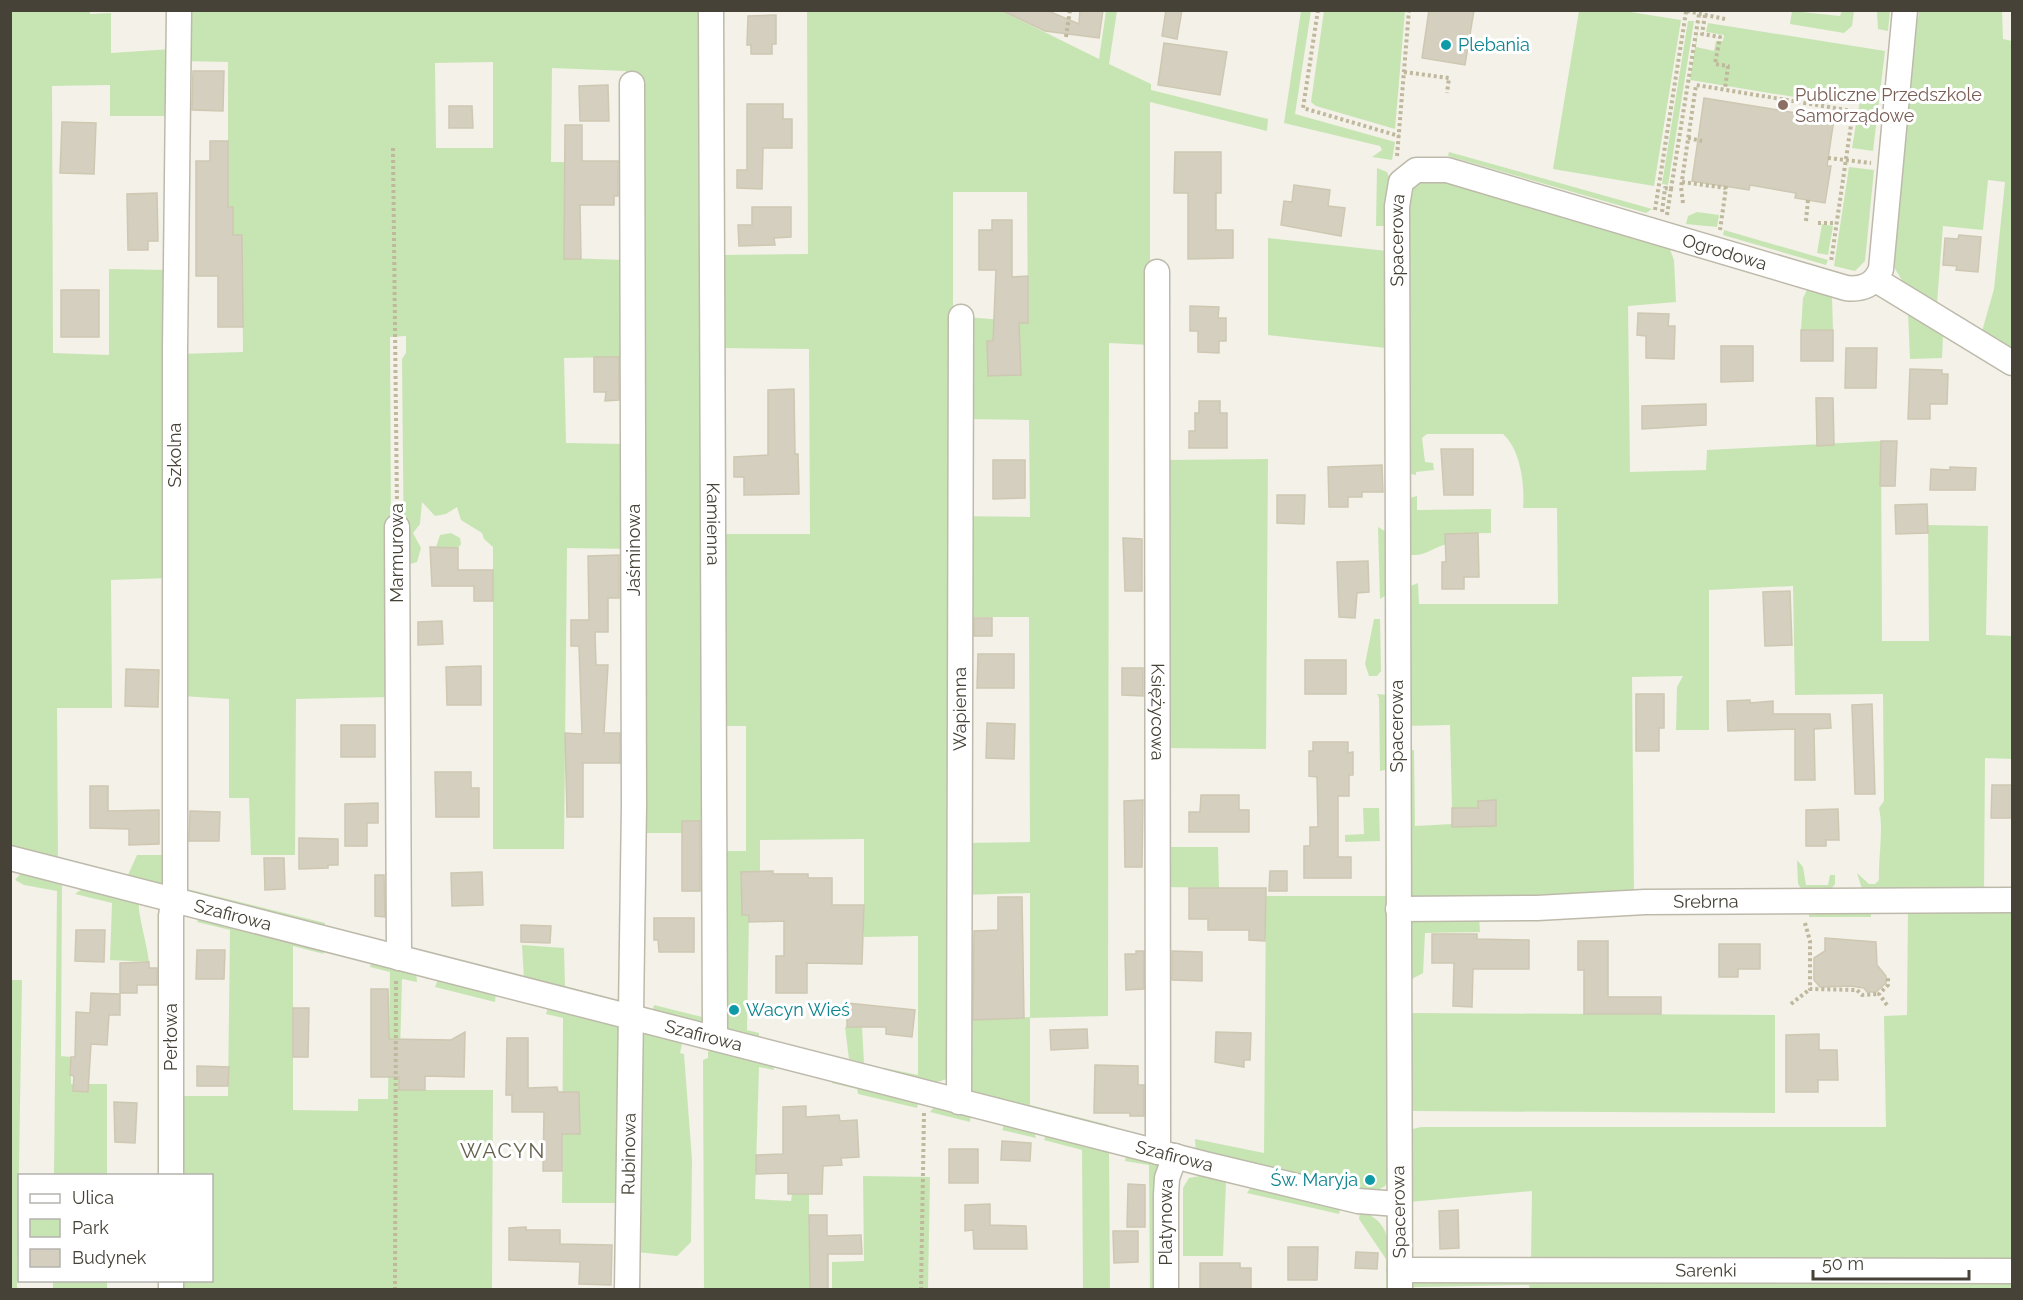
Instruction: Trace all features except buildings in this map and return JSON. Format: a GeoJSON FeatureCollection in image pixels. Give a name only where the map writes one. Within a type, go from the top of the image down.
{"type":"FeatureCollection","features":[{"type":"Feature","properties":{"kind":"street","name":"Szkolna"},"geometry":{"type":"LineString","coordinates":[[174,900],[175,349],[179,10]]}},
{"type":"Feature","properties":{"kind":"street","name":"Kamienna"},"geometry":{"type":"LineString","coordinates":[[711,10],[715,1038]]}},
{"type":"Feature","properties":{"kind":"street"},"geometry":{"type":"LineString","coordinates":[[1905,10],[1882,261],[1876,280],[2013,363]]}},
{"type":"Feature","properties":{"kind":"street","name":"Jaśminowa"},"geometry":{"type":"LineString","coordinates":[[631,1016],[634,805],[632,84]]}},
{"type":"Feature","properties":{"kind":"street","name":"Ogrodowa"},"geometry":{"type":"LineString","coordinates":[[1403,161],[1447,170],[1846,288],[1862,288],[1876,280]]}},
{"type":"Feature","properties":{"kind":"street","name":"Spacerowa"},"geometry":{"type":"LineString","coordinates":[[1400,1280],[1397,206],[1403,161]]}},
{"type":"Feature","properties":{"kind":"street","name":"Księżycowa"},"geometry":{"type":"LineString","coordinates":[[1157,272],[1166,1154]]}},
{"type":"Feature","properties":{"kind":"street","name":"Wapienna"},"geometry":{"type":"LineString","coordinates":[[959,1102],[961,317]]}},
{"type":"Feature","properties":{"kind":"street","name":"Marmurowa"},"geometry":{"type":"LineString","coordinates":[[397,527],[399,958]]}},
{"type":"Feature","properties":{"kind":"street","name":"Szafirowa"},"geometry":{"type":"LineString","coordinates":[[10,858],[1166,1154],[1358,1201],[1398,1204]]}},
{"type":"Feature","properties":{"kind":"street","name":"Perłowa"},"geometry":{"type":"LineString","coordinates":[[171,1174],[171,916],[174,900]]}},
{"type":"Feature","properties":{"kind":"street","name":"Srebrna"},"geometry":{"type":"LineString","coordinates":[[1398,909],[1537,908],[1645,902],[2013,900]]}},
{"type":"Feature","properties":{"kind":"street","name":"Rubinowa"},"geometry":{"type":"LineString","coordinates":[[627,1290],[631,1016]]}},
{"type":"Feature","properties":{"kind":"street","name":"Platynowa"},"geometry":{"type":"LineString","coordinates":[[1166,1154],[1166,1290]]}},
{"type":"Feature","properties":{"kind":"street","name":"Sarenki"},"geometry":{"type":"LineString","coordinates":[[1400,1280],[2013,1271]]}},
{"type":"Feature","properties":{"kind":"path"},"geometry":{"type":"LineString","coordinates":[[1066,37],[1070,10]]}},
{"type":"Feature","properties":{"kind":"path"},"geometry":{"type":"LineString","coordinates":[[1318,10],[1303,108],[1399,136]]}},
{"type":"Feature","properties":{"kind":"path"},"geometry":{"type":"LineString","coordinates":[[1403,161],[1399,136],[1409,10]]}},
{"type":"Feature","properties":{"kind":"path"},"geometry":{"type":"LineString","coordinates":[[1654,218],[1687,11],[1725,19]]}},
{"type":"Feature","properties":{"kind":"path"},"geometry":{"type":"LineString","coordinates":[[1662,220],[1666,221],[1699,14]]}},
{"type":"Feature","properties":{"kind":"path"},"geometry":{"type":"LineString","coordinates":[[1705,15],[1702,34],[1720,37],[1715,64],[1728,66],[1725,89]]}},
{"type":"Feature","properties":{"kind":"path"},"geometry":{"type":"LineString","coordinates":[[1404,72],[1449,78],[1447,93]]}},
{"type":"Feature","properties":{"kind":"path"},"geometry":{"type":"LineString","coordinates":[[1683,203],[1682,182],[1696,84],[1853,111],[1830,268]]}},
{"type":"Feature","properties":{"kind":"path"},"geometry":{"type":"LineString","coordinates":[[1688,138],[1702,141]]}},
{"type":"Feature","properties":{"kind":"path","name":"Marmurowa"},"geometry":{"type":"LineString","coordinates":[[393,148],[397,527]]}},
{"type":"Feature","properties":{"kind":"path"},"geometry":{"type":"LineString","coordinates":[[1828,158],[1878,164]]}},
{"type":"Feature","properties":{"kind":"path"},"geometry":{"type":"LineString","coordinates":[[1682,182],[1726,188],[1720,237]]}},
{"type":"Feature","properties":{"kind":"path"},"geometry":{"type":"LineString","coordinates":[[1806,221],[1808,200]]}},
{"type":"Feature","properties":{"kind":"path"},"geometry":{"type":"LineString","coordinates":[[1818,223],[1836,224]]}},
{"type":"Feature","properties":{"kind":"path"},"geometry":{"type":"LineString","coordinates":[[1805,917],[1810,941],[1810,989]]}},
{"type":"Feature","properties":{"kind":"path"},"geometry":{"type":"LineString","coordinates":[[395,1290],[396,977],[399,958]]}},
{"type":"Feature","properties":{"kind":"path"},"geometry":{"type":"LineString","coordinates":[[1791,1005],[1810,989],[1857,990],[1862,995],[1879,994],[1888,985],[1888,976]]}},
{"type":"Feature","properties":{"kind":"path"},"geometry":{"type":"LineString","coordinates":[[1879,994],[1887,1005]]}},
{"type":"Feature","properties":{"kind":"path"},"geometry":{"type":"LineString","coordinates":[[921,1290],[926,1093]]}},
{"type":"Feature","properties":{"kind":"green space"},"geometry":{"type":"Polygon","coordinates":[[[90,10],[90,14],[111,13],[111,53],[172,49],[172,116],[110,116],[110,85],[52,86],[53,353],[109,355],[109,269],[170,270],[169,578],[111,580],[112,708],[57,708],[58,859],[11,847],[10,11],[90,10]]]}},
{"type":"Feature","properties":{"kind":"green space"},"geometry":{"type":"Polygon","coordinates":[[[185,11],[703,11],[706,821],[682,821],[682,833],[639,833],[626,71],[552,68],[551,162],[565,162],[564,258],[626,260],[624,357],[564,358],[566,443],[626,444],[631,549],[567,548],[564,849],[493,849],[493,547],[484,539],[482,533],[461,520],[457,507],[446,514],[435,516],[422,502],[420,524],[413,533],[421,548],[417,562],[404,566],[402,359],[406,353],[406,336],[390,337],[391,527],[388,697],[296,699],[295,855],[251,855],[249,798],[229,798],[229,699],[182,696],[181,354],[243,352],[242,235],[233,235],[233,208],[228,207],[228,62],[185,61],[185,11]],[[493,62],[435,63],[436,148],[493,148],[493,62]]]}},
{"type":"Feature","properties":{"kind":"green space"},"geometry":{"type":"Polygon","coordinates":[[[807,11],[1002,11],[1099,59],[1106,11],[1117,11],[1109,64],[1151,84],[1151,90],[1268,119],[1267,131],[1150,102],[1150,345],[1109,343],[1108,1016],[1030,1018],[1030,1105],[1109,1125],[1104,1128],[971,1094],[967,1089],[965,1020],[1030,1017],[1030,893],[965,895],[965,843],[1030,842],[1029,617],[953,617],[951,1071],[947,1079],[934,1083],[885,1071],[884,1068],[918,1075],[918,936],[864,937],[864,839],[760,840],[760,871],[742,872],[742,914],[749,915],[747,1030],[759,1033],[759,1040],[724,1029],[721,851],[746,851],[746,726],[721,726],[721,534],[810,534],[809,349],[720,348],[720,255],[808,254],[807,11]],[[953,192],[953,516],[1030,517],[1029,420],[965,419],[966,317],[1028,322],[1027,192],[953,192]]]}},
{"type":"Feature","properties":{"kind":"green space"},"geometry":{"type":"Polygon","coordinates":[[[1301,11],[1311,11],[1295,114],[1395,142],[1392,160],[1372,157],[1382,150],[1380,146],[1284,123],[1301,11]]]}},
{"type":"Feature","properties":{"kind":"green space"},"geometry":{"type":"Polygon","coordinates":[[[1324,11],[1405,11],[1395,129],[1316,106],[1311,102],[1324,11]]]}},
{"type":"Feature","properties":{"kind":"green space"},"geometry":{"type":"Polygon","coordinates":[[[1579,11],[1624,11],[1681,20],[1654,186],[1553,169],[1579,11]]]}},
{"type":"Feature","properties":{"kind":"green space"},"geometry":{"type":"Polygon","coordinates":[[[1792,11],[1840,16],[1842,11],[1854,11],[1852,26],[1844,33],[1790,24],[1792,11]]]}},
{"type":"Feature","properties":{"kind":"green space"},"geometry":{"type":"Polygon","coordinates":[[[1877,11],[1890,11],[1888,31],[1878,29],[1877,11]]]}},
{"type":"Feature","properties":{"kind":"green space"},"geometry":{"type":"Polygon","coordinates":[[[1919,11],[2002,11],[2003,39],[2012,41],[2012,354],[1981,335],[1994,289],[2005,182],[1988,180],[1983,230],[1943,226],[1937,303],[1903,282],[1894,267],[1916,18],[1918,19],[1919,11]]]}},
{"type":"Feature","properties":{"kind":"green space"},"geometry":{"type":"Polygon","coordinates":[[[1688,21],[1694,21],[1668,185],[1662,184],[1688,21]]]}},
{"type":"Feature","properties":{"kind":"green space"},"geometry":{"type":"Polygon","coordinates":[[[1699,22],[1696,47],[1714,51],[1716,41],[1723,41],[1724,35],[1706,32],[1708,23],[1885,51],[1873,151],[1852,148],[1860,100],[1814,94],[1813,100],[1690,80],[1699,22]]]}},
{"type":"Feature","properties":{"kind":"green space"},"geometry":{"type":"Polygon","coordinates":[[[1449,152],[1652,209],[1646,213],[1448,156],[1449,152]]]}},
{"type":"Feature","properties":{"kind":"green space"},"geometry":{"type":"Polygon","coordinates":[[[1849,167],[1874,170],[1865,261],[1855,271],[1834,266],[1849,167]]]}},
{"type":"Feature","properties":{"kind":"green space"},"geometry":{"type":"Polygon","coordinates":[[[1377,168],[1387,172],[1389,177],[1386,226],[1376,226],[1377,168]]]}},
{"type":"Feature","properties":{"kind":"green space"},"geometry":{"type":"Polygon","coordinates":[[[1443,180],[1669,247],[1674,260],[1676,302],[1628,306],[1630,472],[1706,470],[1707,450],[1881,441],[1882,641],[1929,641],[1928,525],[1988,526],[1986,635],[2012,636],[2012,759],[1985,758],[1984,891],[1863,892],[1857,873],[1869,884],[1875,884],[1879,880],[1881,826],[1879,808],[1884,801],[1883,694],[1795,695],[1793,586],[1709,590],[1709,730],[1676,730],[1677,687],[1683,676],[1632,677],[1634,893],[1410,901],[1405,750],[1414,750],[1415,826],[1452,824],[1452,827],[1495,800],[1478,801],[1478,808],[1452,808],[1450,725],[1405,726],[1406,588],[1418,583],[1419,604],[1558,604],[1557,508],[1523,508],[1523,489],[1518,459],[1503,434],[1427,434],[1422,438],[1425,462],[1433,463],[1434,470],[1416,472],[1416,475],[1406,473],[1409,194],[1420,182],[1443,180]]]}},
{"type":"Feature","properties":{"kind":"green space"},"geometry":{"type":"Polygon","coordinates":[[[1697,212],[1719,215],[1717,227],[1686,224],[1688,216],[1697,212]]]}},
{"type":"Feature","properties":{"kind":"green space"},"geometry":{"type":"Polygon","coordinates":[[[1822,224],[1833,226],[1828,255],[1817,253],[1822,224]]]}},
{"type":"Feature","properties":{"kind":"green space"},"geometry":{"type":"Polygon","coordinates":[[[1724,230],[1828,260],[1826,265],[1723,235],[1724,230]]]}},
{"type":"Feature","properties":{"kind":"green space"},"geometry":{"type":"Polygon","coordinates":[[[1268,238],[1387,251],[1386,348],[1268,335],[1268,238]]]}},
{"type":"Feature","properties":{"kind":"green space"},"geometry":{"type":"Polygon","coordinates":[[[1807,290],[1832,297],[1833,330],[1801,330],[1803,298],[1807,290]]]}},
{"type":"Feature","properties":{"kind":"green space"},"geometry":{"type":"Polygon","coordinates":[[[1908,312],[1943,335],[1942,358],[1910,359],[1908,312]]]}},
{"type":"Feature","properties":{"kind":"green space"},"geometry":{"type":"Polygon","coordinates":[[[1268,459],[1266,749],[1164,748],[1166,460],[1268,459]]]}},
{"type":"Feature","properties":{"kind":"green space"},"geometry":{"type":"Polygon","coordinates":[[[1417,496],[1417,510],[1491,509],[1491,533],[1446,534],[1446,544],[1422,554],[1406,554],[1406,499],[1417,496]]]}},
{"type":"Feature","properties":{"kind":"green space"},"geometry":{"type":"Polygon","coordinates":[[[1378,527],[1388,533],[1388,594],[1380,599],[1378,527]]]}},
{"type":"Feature","properties":{"kind":"green space"},"geometry":{"type":"Polygon","coordinates":[[[451,533],[460,538],[461,544],[458,548],[436,547],[440,535],[451,533]]]}},
{"type":"Feature","properties":{"kind":"green space"},"geometry":{"type":"Polygon","coordinates":[[[1374,619],[1380,619],[1381,671],[1377,676],[1369,676],[1365,664],[1374,619]]]}},
{"type":"Feature","properties":{"kind":"green space"},"geometry":{"type":"Polygon","coordinates":[[[1377,694],[1387,695],[1389,769],[1380,771],[1379,698],[1377,694]]]}},
{"type":"Feature","properties":{"kind":"green space"},"geometry":{"type":"Polygon","coordinates":[[[1363,808],[1379,808],[1380,841],[1345,842],[1345,835],[1364,834],[1363,808]]]}},
{"type":"Feature","properties":{"kind":"green space"},"geometry":{"type":"Polygon","coordinates":[[[1165,847],[1218,847],[1219,888],[1166,887],[1165,847]]]}},
{"type":"Feature","properties":{"kind":"green space"},"geometry":{"type":"Polygon","coordinates":[[[137,855],[170,855],[170,886],[128,875],[137,855]]]}},
{"type":"Feature","properties":{"kind":"green space"},"geometry":{"type":"Polygon","coordinates":[[[1797,860],[1803,867],[1806,885],[1828,885],[1830,875],[1835,875],[1835,884],[1829,892],[1803,891],[1798,884],[1797,860]]]}},
{"type":"Feature","properties":{"kind":"green space"},"geometry":{"type":"Polygon","coordinates":[[[22,872],[62,880],[61,1056],[71,1057],[71,1084],[107,1084],[107,1174],[54,1174],[57,891],[24,885],[15,880],[22,872]]]}},
{"type":"Feature","properties":{"kind":"green space"},"geometry":{"type":"Polygon","coordinates":[[[83,888],[139,902],[149,962],[110,960],[112,903],[75,894],[83,888]]]}},
{"type":"Feature","properties":{"kind":"green space"},"geometry":{"type":"Polygon","coordinates":[[[183,888],[325,923],[323,932],[189,896],[183,888]]]}},
{"type":"Feature","properties":{"kind":"green space"},"geometry":{"type":"Polygon","coordinates":[[[1266,896],[1389,896],[1389,1178],[1385,1186],[1372,1193],[1196,1153],[1195,1139],[1264,1153],[1266,896]]]}},
{"type":"Feature","properties":{"kind":"green space"},"geometry":{"type":"Polygon","coordinates":[[[1908,908],[2012,909],[2012,1259],[1531,1263],[1532,1191],[1409,1202],[1409,1130],[1421,1127],[1886,1127],[1884,1016],[1907,1015],[1908,908]]]}},
{"type":"Feature","properties":{"kind":"green space"},"geometry":{"type":"Polygon","coordinates":[[[1809,910],[1871,910],[1871,917],[1809,917],[1809,910]]]}},
{"type":"Feature","properties":{"kind":"green space"},"geometry":{"type":"Polygon","coordinates":[[[1479,916],[1480,932],[1425,933],[1423,973],[1410,980],[1411,918],[1479,916]]]}},
{"type":"Feature","properties":{"kind":"green space"},"geometry":{"type":"Polygon","coordinates":[[[199,917],[323,950],[324,954],[293,946],[293,1110],[358,1111],[358,1099],[388,1099],[390,972],[370,967],[372,960],[416,971],[417,982],[402,979],[399,1090],[493,1090],[492,1289],[177,1289],[177,1282],[213,1282],[213,1174],[177,1174],[177,1096],[228,1096],[230,930],[197,922],[199,917]]]}},
{"type":"Feature","properties":{"kind":"green space"},"geometry":{"type":"Polygon","coordinates":[[[522,945],[564,948],[565,986],[622,1001],[621,1003],[524,979],[522,945]]]}},
{"type":"Feature","properties":{"kind":"green space"},"geometry":{"type":"Polygon","coordinates":[[[439,977],[496,992],[495,1002],[435,987],[439,977]]]}},
{"type":"Feature","properties":{"kind":"green space"},"geometry":{"type":"Polygon","coordinates":[[[11,980],[22,980],[17,1290],[10,1289],[11,980]]]}},
{"type":"Feature","properties":{"kind":"green space"},"geometry":{"type":"Polygon","coordinates":[[[549,1004],[622,1027],[622,1203],[562,1203],[563,1018],[546,1014],[549,1004]]]}},
{"type":"Feature","properties":{"kind":"green space"},"geometry":{"type":"Polygon","coordinates":[[[654,1005],[706,1018],[703,1023],[652,1013],[654,1005]]]}},
{"type":"Feature","properties":{"kind":"green space"},"geometry":{"type":"Polygon","coordinates":[[[1410,1013],[1775,1015],[1775,1113],[1412,1111],[1405,1109],[1410,1013]]]}},
{"type":"Feature","properties":{"kind":"green space"},"geometry":{"type":"Polygon","coordinates":[[[640,1027],[683,1039],[680,1053],[684,1054],[692,1160],[691,1242],[677,1256],[636,1252],[640,1027]]]}},
{"type":"Feature","properties":{"kind":"green space"},"geometry":{"type":"Polygon","coordinates":[[[845,1027],[862,1027],[864,1063],[849,1059],[845,1027]]]}},
{"type":"Feature","properties":{"kind":"green space"},"geometry":{"type":"Polygon","coordinates":[[[713,1046],[773,1064],[774,1070],[759,1067],[755,1199],[791,1201],[792,1194],[809,1194],[809,1289],[704,1289],[703,1060],[708,1058],[708,1052],[713,1046]]]}},
{"type":"Feature","properties":{"kind":"green space"},"geometry":{"type":"Polygon","coordinates":[[[833,1078],[919,1099],[917,1108],[858,1094],[857,1089],[832,1083],[833,1078]]]}},
{"type":"Feature","properties":{"kind":"green space"},"geometry":{"type":"Polygon","coordinates":[[[936,1105],[971,1113],[970,1122],[930,1112],[936,1105]]]}},
{"type":"Feature","properties":{"kind":"green space"},"geometry":{"type":"Polygon","coordinates":[[[1005,1123],[1033,1129],[1036,1138],[1002,1130],[1005,1123]]]}},
{"type":"Feature","properties":{"kind":"green space"},"geometry":{"type":"Polygon","coordinates":[[[1046,1135],[1109,1150],[1110,1289],[1083,1289],[1082,1150],[1044,1140],[1046,1135]]]}},
{"type":"Feature","properties":{"kind":"green space"},"geometry":{"type":"Polygon","coordinates":[[[1127,1151],[1157,1162],[1160,1169],[1158,1289],[1150,1289],[1149,1165],[1125,1161],[1127,1151]]]}},
{"type":"Feature","properties":{"kind":"green space"},"geometry":{"type":"Polygon","coordinates":[[[1201,1171],[1224,1176],[1226,1182],[1223,1256],[1183,1256],[1183,1188],[1189,1178],[1200,1176],[1201,1171]]]}},
{"type":"Feature","properties":{"kind":"green space"},"geometry":{"type":"Polygon","coordinates":[[[863,1176],[930,1177],[928,1289],[832,1289],[832,1262],[864,1261],[863,1176]]]}},
{"type":"Feature","properties":{"kind":"green space"},"geometry":{"type":"Polygon","coordinates":[[[1253,1184],[1341,1206],[1339,1214],[1247,1193],[1253,1184]]]}},
{"type":"Feature","properties":{"kind":"green space"},"geometry":{"type":"Polygon","coordinates":[[[1360,1212],[1372,1216],[1385,1232],[1389,1243],[1391,1289],[1386,1289],[1386,1259],[1359,1219],[1360,1212]]]}},
{"type":"Feature","properties":{"kind":"green space"},"geometry":{"type":"Polygon","coordinates":[[[1416,1280],[2012,1281],[2012,1290],[1530,1290],[1529,1285],[1414,1287],[1408,1290],[1416,1280]]]}},
{"type":"Feature","properties":{"kind":"green space"},"geometry":{"type":"Polygon","coordinates":[[[53,1282],[107,1282],[107,1289],[53,1289],[53,1282]]]}},
{"type":"Feature","properties":{"kind":"place","name":"Plebania"},"geometry":{"type":"Point","coordinates":[1446,45]}},
{"type":"Feature","properties":{"kind":"place","name":"Publiczne Przedszkole Samorządowe"},"geometry":{"type":"Point","coordinates":[1783,105]}},
{"type":"Feature","properties":{"kind":"place","name":"Wacyn Wieś"},"geometry":{"type":"Point","coordinates":[734,1010]}},
{"type":"Feature","properties":{"kind":"place","name":"Św. Maryja"},"geometry":{"type":"Point","coordinates":[1370,1180]}},
{"type":"Feature","properties":{"kind":"district","name":"WACYN"},"geometry":{"type":"Point","coordinates":[503,1151]}}]}
